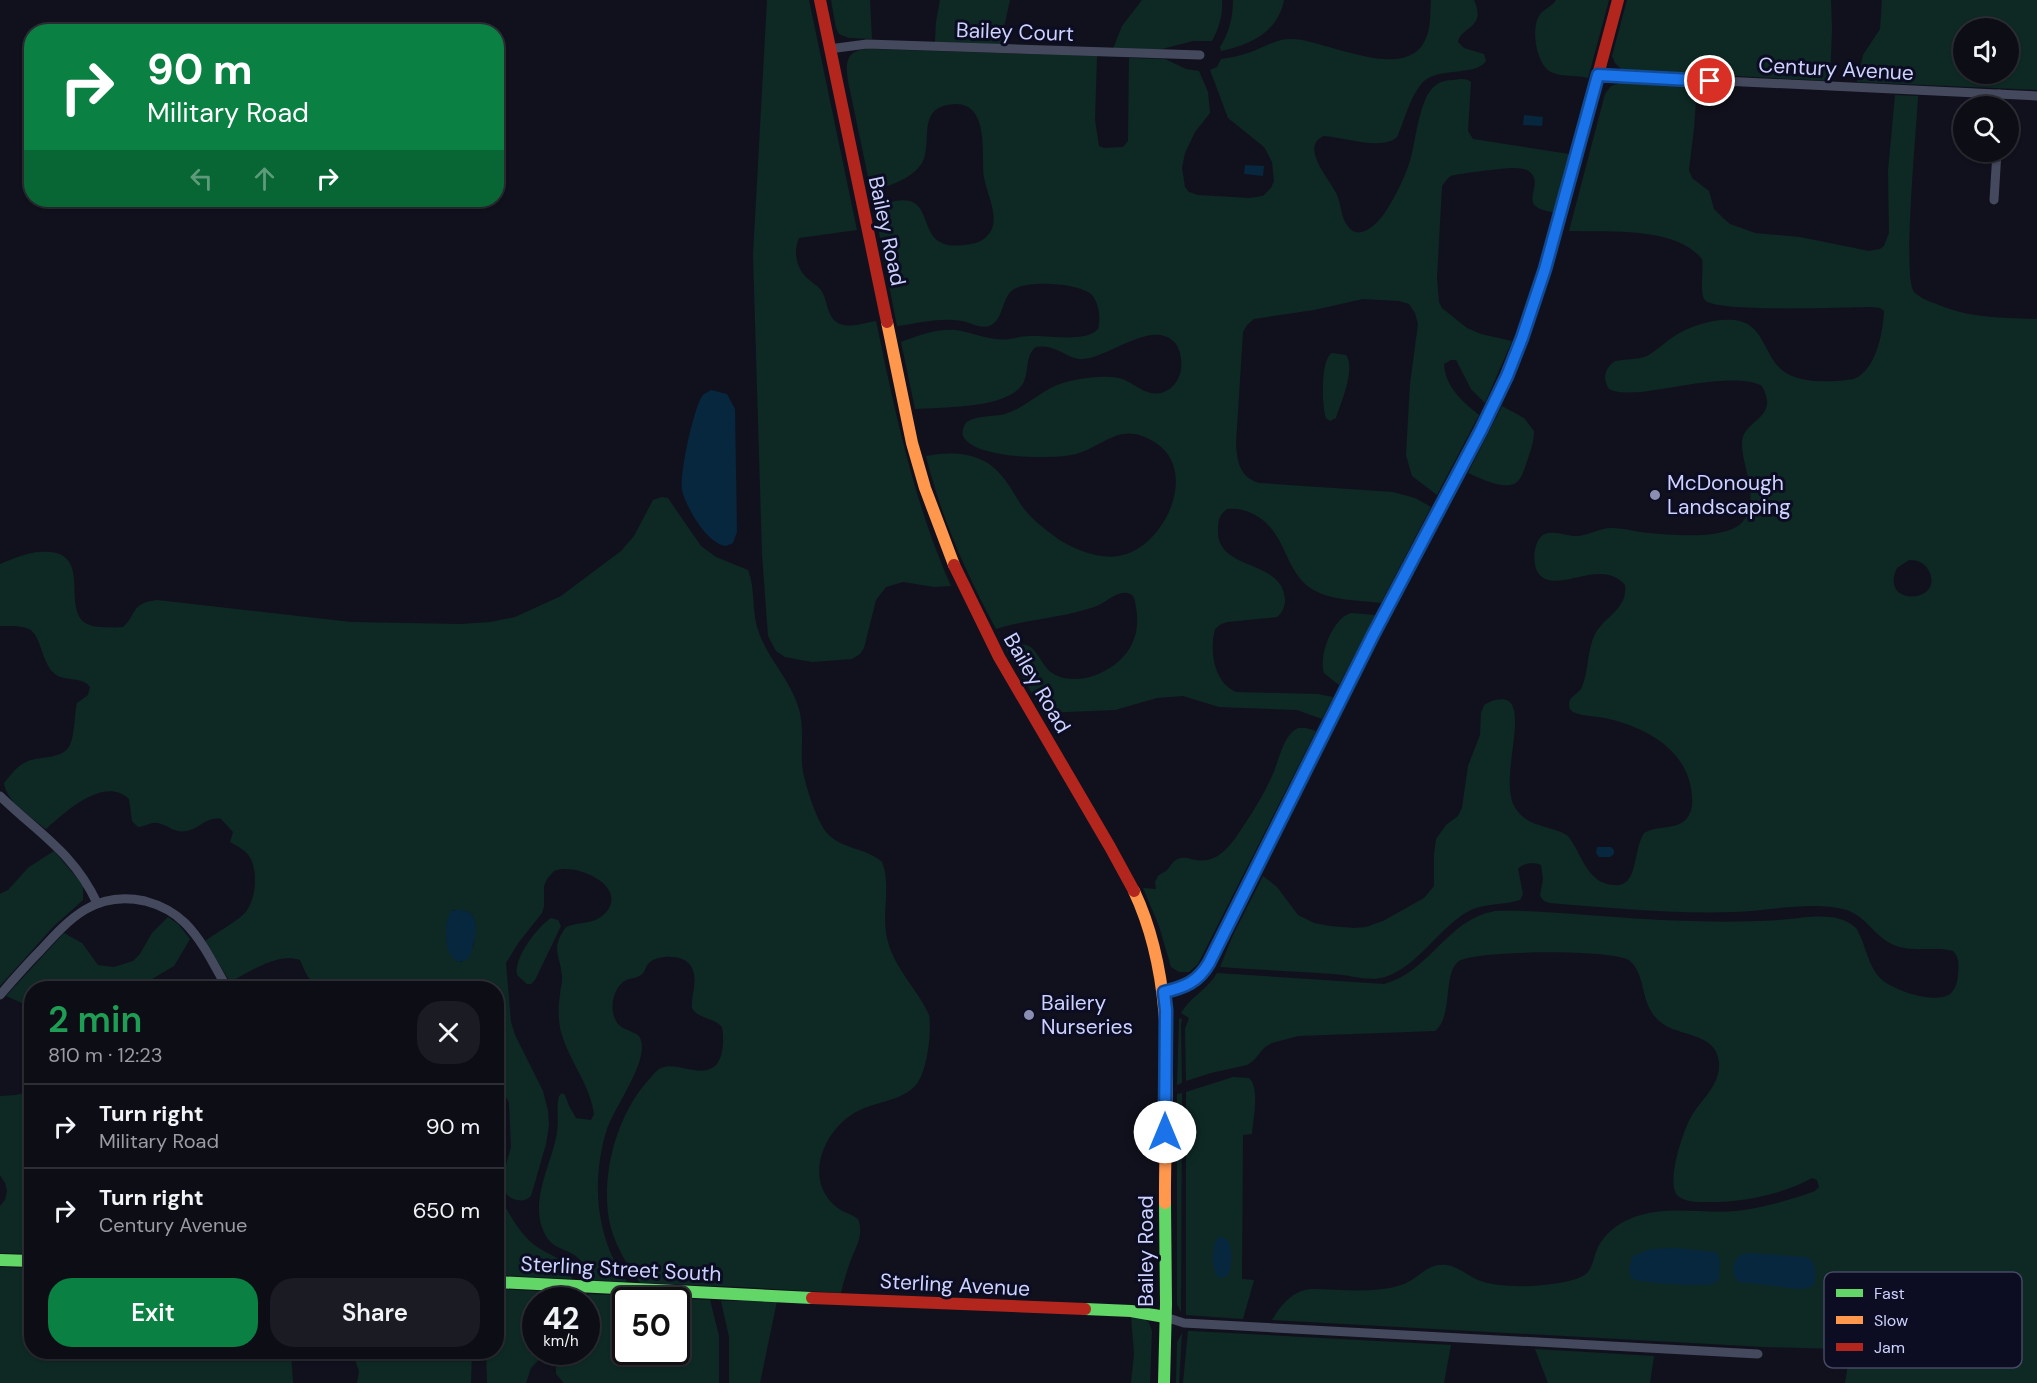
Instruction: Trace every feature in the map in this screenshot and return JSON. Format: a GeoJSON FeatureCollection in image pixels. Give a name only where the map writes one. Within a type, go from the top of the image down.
{"type":"FeatureCollection","features":[{"type":"Feature","properties":{"kind":"street","name":"Bailey Road"},"geometry":{"type":"LineString","coordinates":[[820,0],[912,443],[931,511],[952,564],[982,626],[1133,890],[1151,935],[1166,1010],[1164,1383]]}},
{"type":"Feature","properties":{"kind":"street"},"geometry":{"type":"LineString","coordinates":[[1164,992],[1193,982],[1209,963],[1373,635],[1497,397],[1520,344],[1537,296],[1618,0]]}},
{"type":"Feature","properties":{"kind":"street","name":"Bailey Court"},"geometry":{"type":"LineString","coordinates":[[829,49],[867,44],[1200,55]]}},
{"type":"Feature","properties":{"kind":"street","name":"Century Avenue"},"geometry":{"type":"LineString","coordinates":[[1598,75],[2037,96]]}},
{"type":"Feature","properties":{"kind":"street"},"geometry":{"type":"LineString","coordinates":[[1994,200],[1996,162]]}},
{"type":"Feature","properties":{"kind":"street"},"geometry":{"type":"LineString","coordinates":[[0,796],[70,860],[85,879],[97,903]]}},
{"type":"Feature","properties":{"kind":"street"},"geometry":{"type":"LineString","coordinates":[[0,995],[82,910],[114,899],[138,900],[172,912],[195,935],[223,981]]}},
{"type":"Feature","properties":{"kind":"street"},"geometry":{"type":"LineString","coordinates":[[0,1260],[24,1261]]}},
{"type":"Feature","properties":{"kind":"street","name":"Sterling Street South"},"geometry":{"type":"LineString","coordinates":[[504,1282],[743,1294]]}},
{"type":"Feature","properties":{"kind":"street","name":"Sterling Avenue"},"geometry":{"type":"LineString","coordinates":[[743,1294],[1131,1311],[1165,1317]]}},
{"type":"Feature","properties":{"kind":"street"},"geometry":{"type":"LineString","coordinates":[[1165,1317],[1184,1323],[1758,1354]]}},
{"type":"Feature","properties":{"kind":"green space"},"geometry":{"type":"Polygon","coordinates":[[[767,0],[809,0],[857,230],[799,238],[796,248],[798,264],[803,274],[821,290],[831,316],[838,323],[852,326],[876,321],[906,455],[926,521],[951,586],[934,587],[903,582],[886,587],[876,600],[864,648],[852,659],[812,662],[785,657],[776,651],[768,636],[762,554],[753,255],[767,0]]]}},
{"type":"Feature","properties":{"kind":"green space"},"geometry":{"type":"Polygon","coordinates":[[[831,0],[870,0],[872,39],[849,38],[839,34],[831,0]]]}},
{"type":"Feature","properties":{"kind":"green space"},"geometry":{"type":"Polygon","coordinates":[[[940,0],[1010,0],[1000,45],[935,42],[940,0]]]}},
{"type":"Feature","properties":{"kind":"green space"},"geometry":{"type":"Polygon","coordinates":[[[1142,0],[1222,0],[1217,31],[1212,41],[1193,41],[1162,49],[1113,49],[1122,26],[1142,0]]]}},
{"type":"Feature","properties":{"kind":"green space"},"geometry":{"type":"Polygon","coordinates":[[[1233,0],[1284,0],[1276,21],[1269,29],[1252,41],[1221,51],[1220,47],[1230,25],[1233,0]]]}},
{"type":"Feature","properties":{"kind":"green space"},"geometry":{"type":"Polygon","coordinates":[[[1431,0],[1474,0],[1477,17],[1458,42],[1464,48],[1484,54],[1486,61],[1475,68],[1439,74],[1424,81],[1411,100],[1397,137],[1390,141],[1372,143],[1324,136],[1317,141],[1314,148],[1315,156],[1337,195],[1347,225],[1352,230],[1363,232],[1374,225],[1386,211],[1408,168],[1426,99],[1430,91],[1442,82],[1463,79],[1471,82],[1468,131],[1473,139],[1569,154],[1554,212],[1535,206],[1533,201],[1534,178],[1530,172],[1523,169],[1508,168],[1454,175],[1448,178],[1442,186],[1437,278],[1439,302],[1442,308],[1467,328],[1481,334],[1512,341],[1485,403],[1471,389],[1456,360],[1444,364],[1451,387],[1479,415],[1437,495],[1412,476],[1406,455],[1410,384],[1418,324],[1409,304],[1399,301],[1363,299],[1314,310],[1254,319],[1243,332],[1236,443],[1238,462],[1247,477],[1259,483],[1393,492],[1415,498],[1431,507],[1381,603],[1344,599],[1317,592],[1300,579],[1277,537],[1261,519],[1244,510],[1235,509],[1227,509],[1221,516],[1218,530],[1220,543],[1227,553],[1273,577],[1281,587],[1285,600],[1283,610],[1277,617],[1228,622],[1215,629],[1213,656],[1218,674],[1229,688],[1236,692],[1318,694],[1333,697],[1322,719],[1297,710],[1219,707],[1183,696],[1157,698],[1115,710],[1043,713],[1006,648],[1021,644],[1030,647],[1055,675],[1076,679],[1096,675],[1116,664],[1134,639],[1137,619],[1134,598],[1130,594],[1123,593],[1082,611],[996,629],[955,544],[926,456],[966,455],[985,462],[1004,479],[1028,513],[1058,539],[1089,553],[1107,557],[1123,555],[1138,548],[1152,537],[1163,523],[1171,506],[1176,488],[1175,471],[1169,455],[1156,443],[1132,433],[1121,434],[1071,455],[1013,456],[981,449],[970,444],[963,436],[963,428],[970,420],[1011,412],[1055,386],[1079,379],[1118,378],[1148,392],[1165,392],[1179,378],[1180,353],[1176,344],[1167,337],[1156,335],[1131,341],[1094,357],[1083,359],[1077,359],[1050,347],[1036,347],[1030,355],[1022,385],[1014,393],[988,403],[915,409],[901,342],[928,333],[952,330],[1000,339],[1031,336],[1085,336],[1098,329],[1099,310],[1094,297],[1085,290],[1065,285],[1031,284],[1014,289],[1010,293],[997,319],[989,326],[982,327],[962,321],[946,320],[897,326],[874,207],[896,201],[910,201],[917,205],[933,236],[940,242],[949,245],[964,245],[984,239],[991,231],[994,216],[984,177],[981,129],[971,109],[961,105],[947,105],[938,108],[929,121],[925,156],[922,163],[912,174],[899,182],[871,191],[848,81],[849,57],[857,51],[871,49],[1097,56],[1095,120],[1099,146],[1104,148],[1123,147],[1128,141],[1129,58],[1165,59],[1186,69],[1199,71],[1208,92],[1210,113],[1195,132],[1185,153],[1182,168],[1185,187],[1189,192],[1198,195],[1249,198],[1263,196],[1271,188],[1274,181],[1272,162],[1264,147],[1228,118],[1210,70],[1217,67],[1221,59],[1241,55],[1285,39],[1306,41],[1367,57],[1388,59],[1406,57],[1420,49],[1428,32],[1431,0]]]}},
{"type":"Feature","properties":{"kind":"green space"},"geometry":{"type":"Polygon","coordinates":[[[1556,0],[1609,0],[1588,78],[1559,75],[1551,72],[1542,62],[1536,46],[1535,29],[1539,16],[1556,0]]]}},
{"type":"Feature","properties":{"kind":"green space"},"geometry":{"type":"Polygon","coordinates":[[[1627,0],[1831,0],[1830,81],[1622,70],[1612,56],[1627,0]]]}},
{"type":"Feature","properties":{"kind":"green space"},"geometry":{"type":"Polygon","coordinates":[[[1882,0],[2037,0],[2037,90],[1857,82],[1863,55],[1880,29],[1882,0]]]}},
{"type":"Feature","properties":{"kind":"green space"},"geometry":{"type":"Polygon","coordinates":[[[1620,83],[1697,86],[1689,170],[1692,178],[1709,191],[1714,209],[1730,224],[1755,233],[1800,237],[1869,251],[1884,246],[1889,233],[1888,171],[1895,95],[1918,96],[1909,259],[1914,292],[1929,301],[1959,312],[2037,319],[2037,1383],[1845,1383],[1847,1368],[2022,1368],[2022,1272],[1824,1272],[1824,1349],[1272,1320],[1288,1300],[1304,1290],[1391,1288],[1407,1283],[1427,1269],[1439,1265],[1450,1266],[1478,1280],[1501,1285],[1544,1285],[1571,1280],[1588,1272],[1598,1247],[1616,1226],[1634,1217],[1664,1211],[1746,1210],[1796,1198],[1815,1191],[1819,1187],[1817,1180],[1812,1178],[1775,1193],[1720,1202],[1695,1202],[1677,1195],[1673,1179],[1680,1144],[1691,1117],[1717,1078],[1719,1062],[1717,1053],[1705,1041],[1671,1028],[1655,1017],[1646,1000],[1636,968],[1630,961],[1619,957],[1545,952],[1470,957],[1459,961],[1454,967],[1444,1015],[1435,1031],[1298,1036],[1272,1043],[1247,1065],[1186,1081],[1185,1029],[1189,1018],[1181,1013],[1217,973],[1384,984],[1414,969],[1464,924],[1478,916],[1495,911],[1708,921],[1830,917],[1849,922],[1856,928],[1869,960],[1880,978],[1886,983],[1914,995],[1934,998],[1950,994],[1955,987],[1958,979],[1958,964],[1953,951],[1909,949],[1894,945],[1848,910],[1812,906],[1733,912],[1687,912],[1550,903],[1544,901],[1540,896],[1543,879],[1541,865],[1532,863],[1522,865],[1518,869],[1523,894],[1520,900],[1480,907],[1467,912],[1446,928],[1408,965],[1385,977],[1366,979],[1334,974],[1220,967],[1233,935],[1263,876],[1277,887],[1298,915],[1314,923],[1330,926],[1366,927],[1383,921],[1424,898],[1434,886],[1436,839],[1446,825],[1458,816],[1462,808],[1468,766],[1480,735],[1481,713],[1484,705],[1491,701],[1503,699],[1510,702],[1515,715],[1510,786],[1511,799],[1516,809],[1527,820],[1568,836],[1586,867],[1597,879],[1614,885],[1625,883],[1632,873],[1644,833],[1679,824],[1690,814],[1692,800],[1684,767],[1664,744],[1624,723],[1577,714],[1569,708],[1571,699],[1582,687],[1595,634],[1623,600],[1625,585],[1614,577],[1603,574],[1554,581],[1544,578],[1535,567],[1536,545],[1541,536],[1549,533],[1580,536],[1612,528],[1671,535],[1714,534],[1737,527],[1749,511],[1749,482],[1742,444],[1747,429],[1764,413],[1767,406],[1767,397],[1762,386],[1751,382],[1721,381],[1641,392],[1617,392],[1609,389],[1605,377],[1607,370],[1615,361],[1647,356],[1679,333],[1694,326],[1718,320],[1734,320],[1752,328],[1778,367],[1794,377],[1811,381],[1854,379],[1868,368],[1877,350],[1884,311],[1871,307],[1756,308],[1714,304],[1703,297],[1702,259],[1690,248],[1676,241],[1640,233],[1569,231],[1605,94],[1611,86],[1620,83]],[[1909,560],[1897,568],[1894,581],[1896,590],[1903,595],[1921,595],[1928,590],[1931,582],[1929,571],[1921,562],[1909,560]]]}},
{"type":"Feature","properties":{"kind":"green space"},"geometry":{"type":"Polygon","coordinates":[[[1332,353],[1346,355],[1349,361],[1349,377],[1336,418],[1330,421],[1326,418],[1323,384],[1325,364],[1332,353]]]}},
{"type":"Feature","properties":{"kind":"green space"},"geometry":{"type":"Polygon","coordinates":[[[1502,406],[1524,418],[1534,431],[1522,475],[1516,483],[1509,485],[1491,482],[1468,473],[1502,406]]]}},
{"type":"Feature","properties":{"kind":"green space"},"geometry":{"type":"Polygon","coordinates":[[[668,498],[701,546],[716,557],[748,570],[759,633],[791,689],[801,716],[803,771],[814,809],[822,826],[832,838],[876,857],[882,862],[886,881],[886,932],[891,952],[929,1015],[928,1052],[923,1072],[915,1086],[903,1095],[867,1107],[848,1117],[829,1139],[823,1152],[819,1166],[820,1180],[825,1193],[834,1205],[858,1219],[860,1225],[860,1237],[841,1293],[640,1283],[620,1250],[612,1232],[607,1196],[614,1145],[627,1112],[645,1084],[659,1069],[668,1066],[709,1070],[715,1066],[722,1053],[722,1027],[698,1014],[692,1008],[695,981],[693,971],[688,962],[677,957],[664,957],[652,961],[642,974],[619,986],[613,1002],[613,1014],[619,1025],[639,1036],[642,1045],[637,1069],[606,1132],[599,1171],[599,1210],[603,1229],[609,1248],[627,1282],[589,1280],[581,1261],[556,1246],[546,1236],[541,1224],[540,1198],[557,1133],[559,1096],[562,1093],[565,1095],[576,1118],[591,1120],[594,1114],[592,1103],[569,1053],[559,1023],[562,978],[557,946],[566,927],[598,919],[610,906],[611,896],[607,887],[599,880],[576,870],[554,871],[544,886],[542,913],[506,963],[511,1022],[515,1035],[543,1091],[549,1125],[531,1196],[525,1200],[519,1200],[507,1195],[504,1189],[504,1172],[511,1147],[509,1102],[504,1094],[504,981],[312,981],[300,960],[291,958],[264,964],[229,981],[205,941],[235,921],[248,909],[255,886],[255,877],[249,856],[230,842],[233,832],[221,819],[212,819],[194,829],[185,831],[176,831],[157,823],[138,827],[132,821],[129,799],[119,793],[108,791],[85,799],[46,829],[14,803],[4,783],[24,763],[55,756],[66,750],[73,735],[77,703],[88,695],[90,687],[83,681],[55,674],[47,663],[37,637],[29,629],[18,626],[0,626],[0,564],[20,556],[41,552],[59,554],[69,562],[73,573],[78,613],[85,623],[99,627],[123,627],[138,607],[157,600],[351,622],[461,624],[515,617],[561,596],[621,551],[634,536],[653,500],[668,498]],[[453,910],[446,929],[451,953],[462,962],[474,945],[475,922],[467,911],[453,910]]]}},
{"type":"Feature","properties":{"kind":"green space"},"geometry":{"type":"Polygon","coordinates":[[[1351,613],[1375,615],[1339,685],[1324,673],[1323,657],[1333,629],[1344,616],[1351,613]]]}},
{"type":"Feature","properties":{"kind":"green space"},"geometry":{"type":"Polygon","coordinates":[[[1298,728],[1316,731],[1198,964],[1189,972],[1179,972],[1171,967],[1159,926],[1143,888],[1156,889],[1155,882],[1158,876],[1176,860],[1211,859],[1224,852],[1262,796],[1285,742],[1298,728]]]}},
{"type":"Feature","properties":{"kind":"green space"},"geometry":{"type":"Polygon","coordinates":[[[54,851],[83,885],[83,900],[54,926],[0,986],[0,894],[8,890],[29,867],[54,851]]]}},
{"type":"Feature","properties":{"kind":"green space"},"geometry":{"type":"Polygon","coordinates":[[[168,917],[178,924],[190,939],[174,966],[151,981],[24,981],[24,1002],[6,996],[64,933],[82,943],[98,965],[114,967],[133,961],[140,954],[152,933],[168,917]]]}},
{"type":"Feature","properties":{"kind":"green space"},"geometry":{"type":"Polygon","coordinates":[[[551,918],[558,920],[561,926],[535,980],[527,984],[517,975],[522,952],[533,936],[551,918]]]}},
{"type":"Feature","properties":{"kind":"green space"},"geometry":{"type":"Polygon","coordinates":[[[1179,1018],[1182,1019],[1182,1083],[1177,1085],[1179,1018]]]}},
{"type":"Feature","properties":{"kind":"green space"},"geometry":{"type":"Polygon","coordinates":[[[1233,1077],[1249,1078],[1255,1096],[1252,1134],[1243,1135],[1242,1279],[1254,1280],[1243,1319],[1186,1315],[1186,1092],[1233,1077]]]}},
{"type":"Feature","properties":{"kind":"green space"},"geometry":{"type":"Polygon","coordinates":[[[24,1093],[24,1254],[0,1253],[0,1206],[5,1200],[7,1191],[0,1175],[0,1096],[24,1093]]]}},
{"type":"Feature","properties":{"kind":"green space"},"geometry":{"type":"Polygon","coordinates":[[[1182,1093],[1181,1312],[1177,1304],[1177,1094],[1182,1093]]]}},
{"type":"Feature","properties":{"kind":"green space"},"geometry":{"type":"Polygon","coordinates":[[[504,1205],[526,1238],[562,1261],[572,1279],[504,1275],[504,1205]]]}},
{"type":"Feature","properties":{"kind":"green space"},"geometry":{"type":"Polygon","coordinates":[[[0,1267],[24,1268],[24,1359],[291,1359],[293,1383],[0,1383],[0,1267]]]}},
{"type":"Feature","properties":{"kind":"green space"},"geometry":{"type":"Polygon","coordinates":[[[504,1289],[522,1290],[522,1365],[534,1365],[526,1383],[487,1383],[486,1359],[504,1359],[504,1289]]]}},
{"type":"Feature","properties":{"kind":"green space"},"geometry":{"type":"Polygon","coordinates":[[[600,1295],[612,1295],[612,1365],[690,1365],[690,1299],[710,1300],[719,1336],[719,1383],[564,1383],[556,1374],[556,1365],[600,1365],[600,1295]]]}},
{"type":"Feature","properties":{"kind":"green space"},"geometry":{"type":"Polygon","coordinates":[[[721,1301],[777,1301],[760,1383],[729,1383],[729,1337],[721,1301]]]}},
{"type":"Feature","properties":{"kind":"green space"},"geometry":{"type":"Polygon","coordinates":[[[1131,1316],[1145,1319],[1152,1331],[1150,1383],[1131,1383],[1134,1354],[1131,1316]]]}},
{"type":"Feature","properties":{"kind":"green space"},"geometry":{"type":"Polygon","coordinates":[[[1188,1331],[1451,1345],[1444,1383],[1183,1383],[1188,1331]]]}},
{"type":"Feature","properties":{"kind":"green space"},"geometry":{"type":"Polygon","coordinates":[[[1182,1333],[1179,1383],[1176,1383],[1177,1342],[1182,1333]]]}},
{"type":"Feature","properties":{"kind":"green space"},"geometry":{"type":"Polygon","coordinates":[[[1535,1349],[1654,1356],[1650,1383],[1548,1383],[1535,1349]]]}},
{"type":"Feature","properties":{"kind":"green space"},"geometry":{"type":"Polygon","coordinates":[[[346,1359],[472,1359],[471,1383],[357,1383],[359,1371],[355,1360],[346,1359]]]}},
{"type":"Feature","properties":{"kind":"water"},"geometry":{"type":"Polygon","coordinates":[[[1524,115],[1543,117],[1542,126],[1523,125],[1524,115]]]}},
{"type":"Feature","properties":{"kind":"water"},"geometry":{"type":"Polygon","coordinates":[[[1245,165],[1264,166],[1263,176],[1244,174],[1245,165]]]}},
{"type":"Feature","properties":{"kind":"water"},"geometry":{"type":"Polygon","coordinates":[[[711,390],[727,394],[735,409],[737,532],[733,543],[726,546],[712,539],[698,524],[682,490],[685,456],[699,401],[711,390]]]}},
{"type":"Feature","properties":{"kind":"water"},"geometry":{"type":"Polygon","coordinates":[[[1597,847],[1611,847],[1614,854],[1610,857],[1599,857],[1596,853],[1597,847]]]}},
{"type":"Feature","properties":{"kind":"water"},"geometry":{"type":"Polygon","coordinates":[[[451,911],[470,913],[476,929],[470,955],[467,960],[459,962],[450,954],[446,935],[451,911]]]}},
{"type":"Feature","properties":{"kind":"water"},"geometry":{"type":"Polygon","coordinates":[[[1224,1237],[1230,1245],[1231,1261],[1227,1276],[1220,1278],[1216,1275],[1213,1251],[1218,1238],[1224,1237]]]}},
{"type":"Feature","properties":{"kind":"water"},"geometry":{"type":"Polygon","coordinates":[[[1676,1248],[1716,1252],[1720,1260],[1719,1279],[1711,1284],[1695,1285],[1656,1283],[1631,1278],[1629,1268],[1633,1256],[1651,1249],[1676,1248]]]}},
{"type":"Feature","properties":{"kind":"water"},"geometry":{"type":"Polygon","coordinates":[[[1750,1253],[1807,1257],[1814,1266],[1814,1285],[1798,1289],[1739,1282],[1733,1272],[1734,1265],[1740,1255],[1750,1253]]]}},
{"type":"Feature","properties":{"kind":"traffic: fast"},"geometry":{"type":"LineString","coordinates":[[1164,1383],[1165,1203]]}},
{"type":"Feature","properties":{"kind":"traffic: fast"},"geometry":{"type":"LineString","coordinates":[[0,1260],[24,1261]]}},
{"type":"Feature","properties":{"kind":"traffic: fast"},"geometry":{"type":"LineString","coordinates":[[504,1282],[812,1298]]}},
{"type":"Feature","properties":{"kind":"traffic: fast"},"geometry":{"type":"LineString","coordinates":[[1085,1309],[1131,1311],[1165,1317]]}},
{"type":"Feature","properties":{"kind":"traffic: slow"},"geometry":{"type":"LineString","coordinates":[[887,322],[912,443],[925,488],[954,565]]}},
{"type":"Feature","properties":{"kind":"traffic: slow"},"geometry":{"type":"LineString","coordinates":[[1366,649],[1481,430],[1504,381]]}},
{"type":"Feature","properties":{"kind":"traffic: slow"},"geometry":{"type":"LineString","coordinates":[[1134,891],[1148,928],[1158,966],[1164,1005],[1167,1084],[1165,1203]]}},
{"type":"Feature","properties":{"kind":"traffic: jam"},"geometry":{"type":"LineString","coordinates":[[820,0],[887,322]]}},
{"type":"Feature","properties":{"kind":"traffic: jam"},"geometry":{"type":"LineString","coordinates":[[1504,381],[1532,311],[1551,251],[1618,0]]}},
{"type":"Feature","properties":{"kind":"traffic: jam"},"geometry":{"type":"LineString","coordinates":[[954,565],[999,657],[1134,891]]}},
{"type":"Feature","properties":{"kind":"traffic: jam"},"geometry":{"type":"LineString","coordinates":[[1164,992],[1190,982],[1209,963],[1366,649]]}},
{"type":"Feature","properties":{"kind":"traffic: jam"},"geometry":{"type":"LineString","coordinates":[[812,1298],[1085,1309]]}},
{"type":"Feature","properties":{"kind":"place","name":"McDonough Landscaping"},"geometry":{"type":"Point","coordinates":[1655,495]}},
{"type":"Feature","properties":{"kind":"place","name":"Bailery Nurseries"},"geometry":{"type":"Point","coordinates":[1029,1015]}},
{"type":"Feature","properties":{"kind":"route"},"geometry":{"type":"LineString","coordinates":[[1165,1132],[1166,1010],[1164,992],[1193,982],[1209,963],[1373,635],[1494,403],[1513,362],[1537,296],[1598,75],[1710,81]]}}]}
